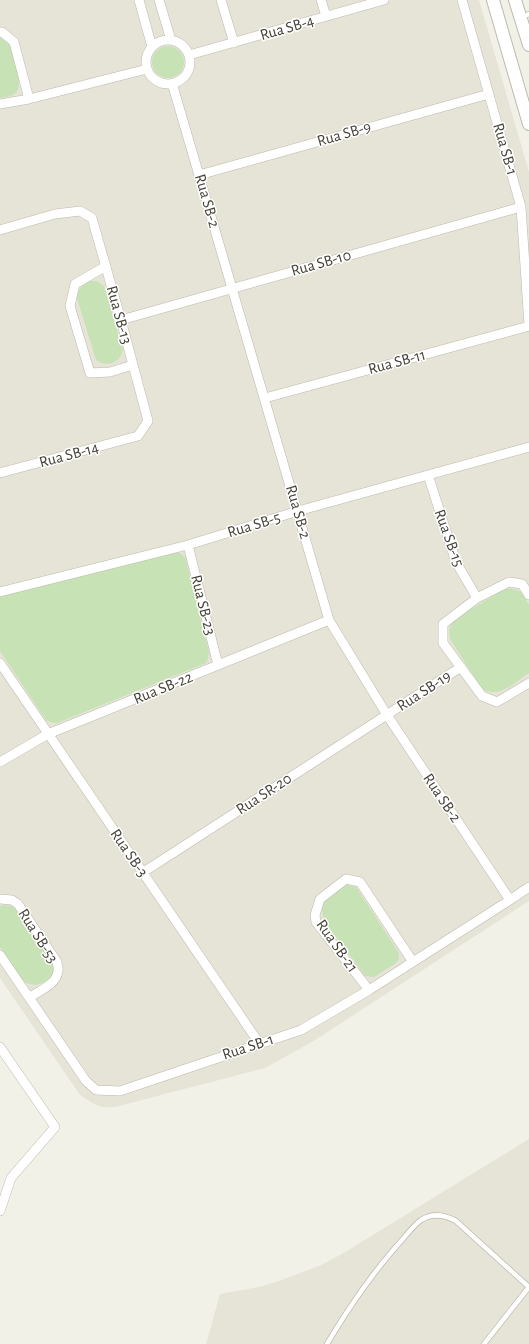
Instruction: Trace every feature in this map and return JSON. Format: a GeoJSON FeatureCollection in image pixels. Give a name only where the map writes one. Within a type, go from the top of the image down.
{"type":"FeatureCollection","features":[{"type":"Feature","properties":{"kind":"street"},"geometry":{"type":"LineString","coordinates":[[139,0],[152,47]]}},
{"type":"Feature","properties":{"kind":"street"},"geometry":{"type":"LineString","coordinates":[[159,0],[171,40]]}},
{"type":"Feature","properties":{"kind":"street"},"geometry":{"type":"LineString","coordinates":[[222,0],[234,43]]}},
{"type":"Feature","properties":{"kind":"street"},"geometry":{"type":"LineString","coordinates":[[321,0],[326,16]]}},
{"type":"Feature","properties":{"kind":"street","name":"Rua SB-4"},"geometry":{"type":"LineString","coordinates":[[189,55],[384,0]]}},
{"type":"Feature","properties":{"kind":"street","name":"Rua SB-1"},"geometry":{"type":"LineString","coordinates":[[462,0],[521,207],[529,325]]}},
{"type":"Feature","properties":{"kind":"street"},"geometry":{"type":"LineString","coordinates":[[493,0],[529,124]]}},
{"type":"Feature","properties":{"kind":"street"},"geometry":{"type":"LineString","coordinates":[[515,0],[525,15],[529,45]]}},
{"type":"Feature","properties":{"kind":"street"},"geometry":{"type":"LineString","coordinates":[[0,32],[14,42],[30,99]]}},
{"type":"Feature","properties":{"kind":"street"},"geometry":{"type":"LineString","coordinates":[[164,40],[171,40],[182,45],[189,55],[190,63],[189,70],[185,76],[179,81],[166,84],[154,79],[147,68],[146,61],[152,47],[164,40]]}},
{"type":"Feature","properties":{"kind":"street"},"geometry":{"type":"LineString","coordinates":[[0,104],[30,99],[147,68]]}},
{"type":"Feature","properties":{"kind":"street","name":"Rua SB-2"},"geometry":{"type":"LineString","coordinates":[[172,83],[329,620],[387,715],[510,900]]}},
{"type":"Feature","properties":{"kind":"street","name":"Rua SB-9"},"geometry":{"type":"LineString","coordinates":[[199,174],[489,94]]}},
{"type":"Feature","properties":{"kind":"street","name":"Rua SB-10"},"geometry":{"type":"LineString","coordinates":[[121,320],[521,207]]}},
{"type":"Feature","properties":{"kind":"street","name":"Rua SB-13"},"geometry":{"type":"LineString","coordinates":[[0,230],[55,214],[80,211],[92,218],[148,421],[138,436]]}},
{"type":"Feature","properties":{"kind":"street","name":"Rua SB-13"},"geometry":{"type":"LineString","coordinates":[[106,266],[75,284],[70,306],[90,373],[110,372],[133,364]]}},
{"type":"Feature","properties":{"kind":"street","name":"Rua SB-11"},"geometry":{"type":"LineString","coordinates":[[265,398],[529,325]]}},
{"type":"Feature","properties":{"kind":"street","name":"Rua SB-14"},"geometry":{"type":"LineString","coordinates":[[0,473],[138,436]]}},
{"type":"Feature","properties":{"kind":"street","name":"Rua SB-5"},"geometry":{"type":"LineString","coordinates":[[0,592],[188,545],[298,511],[529,447]]}},
{"type":"Feature","properties":{"kind":"street","name":"Rua SB-15"},"geometry":{"type":"LineString","coordinates":[[428,475],[456,562],[476,598]]}},
{"type":"Feature","properties":{"kind":"street","name":"Rua SB-23"},"geometry":{"type":"LineString","coordinates":[[188,545],[218,665]]}},
{"type":"Feature","properties":{"kind":"street"},"geometry":{"type":"LineString","coordinates":[[476,598],[510,582],[522,584],[529,595]]}},
{"type":"Feature","properties":{"kind":"street","name":"Rua SB-19"},"geometry":{"type":"LineString","coordinates":[[476,598],[443,624],[443,643],[482,696],[497,702],[529,683]]}},
{"type":"Feature","properties":{"kind":"street","name":"Rua SB-22"},"geometry":{"type":"LineString","coordinates":[[0,762],[48,734],[329,620]]}},
{"type":"Feature","properties":{"kind":"street","name":"Rua SB-3"},"geometry":{"type":"LineString","coordinates":[[0,663],[259,1043]]}},
{"type":"Feature","properties":{"kind":"street","name":"Rua SB-19"},"geometry":{"type":"LineString","coordinates":[[387,715],[460,667]]}},
{"type":"Feature","properties":{"kind":"street","name":"Rua SR-20"},"geometry":{"type":"LineString","coordinates":[[142,873],[387,715]]}},
{"type":"Feature","properties":{"kind":"street","name":"Rua SB-21"},"geometry":{"type":"LineString","coordinates":[[369,990],[316,922],[315,915],[320,899],[346,879],[360,882],[413,962]]}},
{"type":"Feature","properties":{"kind":"street","name":"Rua SB-1"},"geometry":{"type":"LineString","coordinates":[[0,955],[86,1081],[96,1090],[120,1091],[300,1030],[369,990],[529,887]]}},
{"type":"Feature","properties":{"kind":"street","name":"Rua SB-53"},"geometry":{"type":"LineString","coordinates":[[0,899],[12,900],[18,904],[56,962],[58,971],[56,977],[30,997]]}},
{"type":"Feature","properties":{"kind":"street"},"geometry":{"type":"LineString","coordinates":[[0,1047],[55,1127],[11,1178],[0,1210]]}},
{"type":"Feature","properties":{"kind":"lane"},"geometry":{"type":"LineString","coordinates":[[327,1344],[356,1298],[395,1248],[416,1224],[432,1216],[444,1216],[456,1221],[529,1287],[484,1344]]}},
{"type":"Feature","properties":{"kind":"shaded area"},"geometry":{"type":"Polygon","coordinates":[[[0,0],[479,0],[529,172],[529,901],[312,1042],[265,1068],[115,1107],[102,1107],[80,1095],[0,978],[0,0]]]}},
{"type":"Feature","properties":{"kind":"shaded area"},"geometry":{"type":"Polygon","coordinates":[[[529,1139],[529,1344],[206,1344],[220,1294],[259,1287],[321,1265],[342,1254],[529,1139]]]}},
{"type":"Feature","properties":{"kind":"green space"},"geometry":{"type":"Polygon","coordinates":[[[0,37],[11,46],[18,72],[19,86],[17,92],[13,95],[0,98],[0,37]]]}},
{"type":"Feature","properties":{"kind":"green space"},"geometry":{"type":"Polygon","coordinates":[[[165,46],[171,46],[180,50],[184,62],[180,74],[171,78],[165,78],[156,74],[152,65],[152,59],[156,50],[165,46]]]}},
{"type":"Feature","properties":{"kind":"green space"},"geometry":{"type":"Polygon","coordinates":[[[89,281],[97,281],[104,286],[123,350],[116,361],[109,364],[104,364],[96,360],[77,298],[80,288],[89,281]]]}},
{"type":"Feature","properties":{"kind":"green space"},"geometry":{"type":"Polygon","coordinates":[[[178,552],[185,557],[209,652],[206,663],[57,723],[46,720],[0,651],[0,595],[178,552]]]}},
{"type":"Feature","properties":{"kind":"green space"},"geometry":{"type":"Polygon","coordinates":[[[505,588],[514,589],[521,592],[529,605],[529,673],[501,691],[488,692],[482,689],[450,639],[449,629],[453,621],[505,588]]]}},
{"type":"Feature","properties":{"kind":"green space"},"geometry":{"type":"Polygon","coordinates":[[[347,885],[356,887],[399,953],[399,959],[396,963],[374,977],[365,976],[325,922],[323,916],[322,908],[325,901],[339,889],[347,885]]]}},
{"type":"Feature","properties":{"kind":"green space"},"geometry":{"type":"Polygon","coordinates":[[[0,906],[11,906],[18,910],[55,965],[52,979],[37,985],[22,981],[0,947],[0,906]]]}}]}
